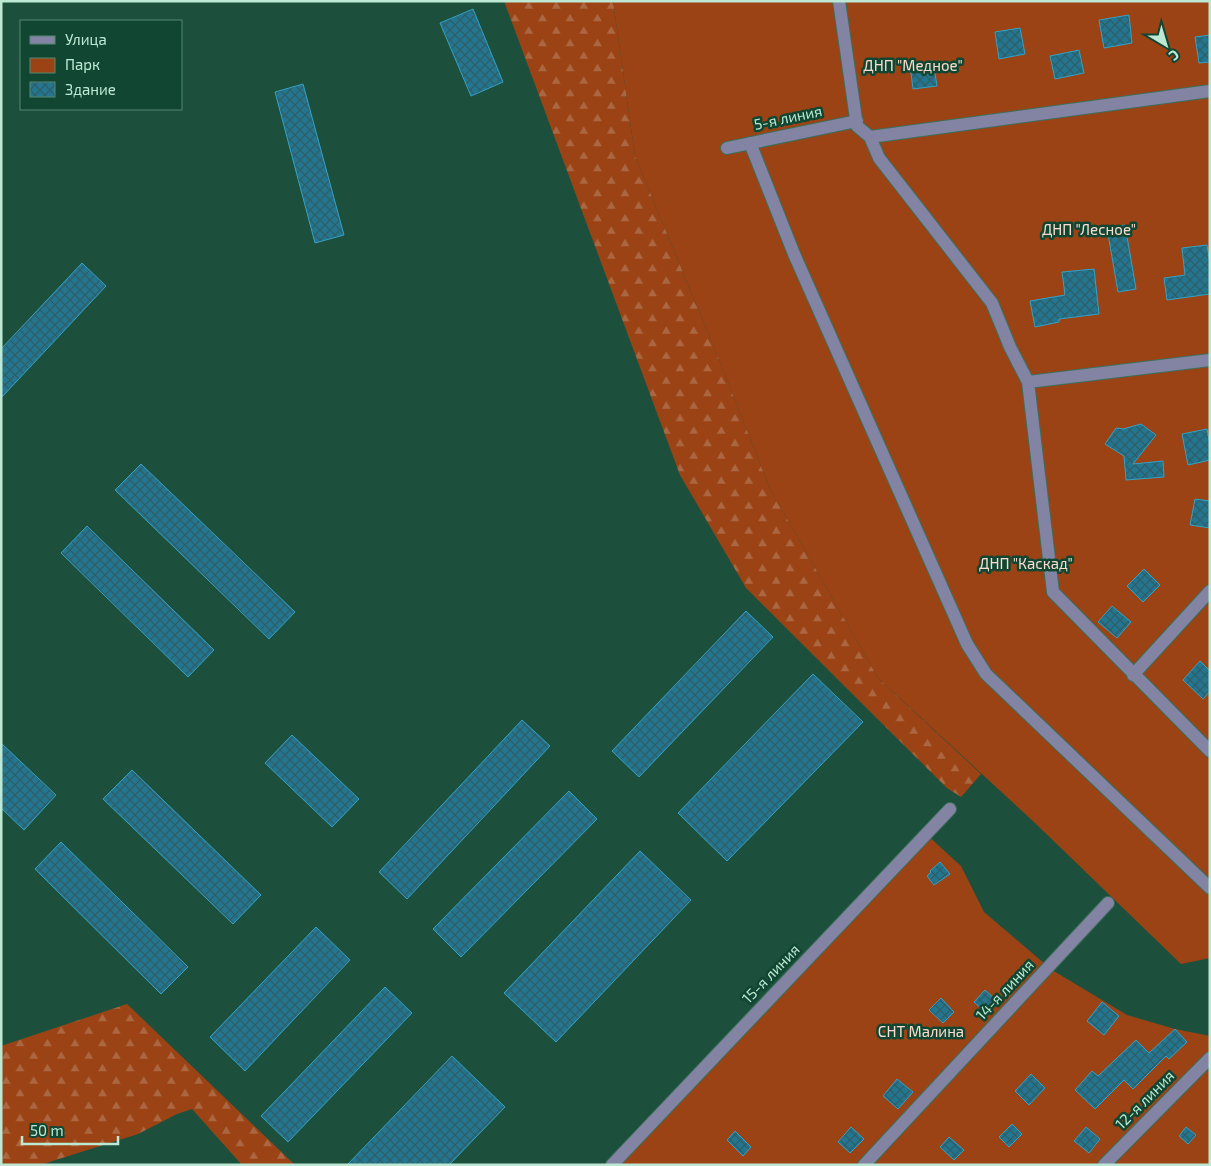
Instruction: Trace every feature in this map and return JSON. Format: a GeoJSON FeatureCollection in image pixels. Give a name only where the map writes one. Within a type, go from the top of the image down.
{"type":"FeatureCollection","features":[{"type":"Feature","properties":{"kind":"street"},"geometry":{"type":"LineString","coordinates":[[839,1],[857,126],[870,138],[879,158],[992,303],[1010,348],[1028,382],[1053,592],[1210,751]]}},
{"type":"Feature","properties":{"kind":"street"},"geometry":{"type":"LineString","coordinates":[[870,138],[1210,91]]}},
{"type":"Feature","properties":{"kind":"street","name":"5-я линия"},"geometry":{"type":"LineString","coordinates":[[727,148],[857,121]]}},
{"type":"Feature","properties":{"kind":"street"},"geometry":{"type":"LineString","coordinates":[[750,143],[794,254],[967,644],[986,674],[1210,888]]}},
{"type":"Feature","properties":{"kind":"street"},"geometry":{"type":"LineString","coordinates":[[1028,382],[1210,360]]}},
{"type":"Feature","properties":{"kind":"street"},"geometry":{"type":"LineString","coordinates":[[1133,675],[1210,591]]}},
{"type":"Feature","properties":{"kind":"street","name":"15-я линия"},"geometry":{"type":"LineString","coordinates":[[616,1163],[950,809]]}},
{"type":"Feature","properties":{"kind":"street","name":"14-я линия"},"geometry":{"type":"LineString","coordinates":[[864,1165],[1108,903]]}},
{"type":"Feature","properties":{"kind":"street","name":"12-я линия"},"geometry":{"type":"LineString","coordinates":[[1104,1165],[1210,1058]]}},
{"type":"Feature","properties":{"kind":"green space"},"geometry":{"type":"Polygon","coordinates":[[[504,1],[613,1],[635,156],[770,489],[878,678],[981,774],[961,797],[947,788],[746,588],[680,475],[504,1]]]}},
{"type":"Feature","properties":{"kind":"green space","name":"ДНП \"Каскад\""},"geometry":{"type":"Polygon","coordinates":[[[613,1],[1210,1],[1210,958],[1181,964],[1035,823],[878,678],[770,489],[635,156],[613,1]]]}},
{"type":"Feature","properties":{"kind":"green space","name":"СНТ Малина"},"geometry":{"type":"Polygon","coordinates":[[[926,834],[961,866],[984,912],[1052,970],[1127,1015],[1175,1029],[1210,1036],[1210,1165],[612,1165],[926,834]]]}},
{"type":"Feature","properties":{"kind":"green space"},"geometry":{"type":"Polygon","coordinates":[[[127,1004],[295,1165],[242,1165],[192,1109],[177,1114],[138,1134],[40,1165],[1,1165],[1,1046],[127,1004]]]}},
{"type":"Feature","properties":{"kind":"building"},"geometry":{"type":"Polygon","coordinates":[[[473,9],[503,82],[471,96],[440,23],[473,9]]]}},
{"type":"Feature","properties":{"kind":"building"},"geometry":{"type":"Polygon","coordinates":[[[1129,15],[1132,43],[1104,48],[1099,20],[1129,15]]]}},
{"type":"Feature","properties":{"kind":"building"},"geometry":{"type":"Polygon","coordinates":[[[1020,28],[1025,54],[999,59],[995,32],[1020,28]]]}},
{"type":"Feature","properties":{"kind":"building"},"geometry":{"type":"Polygon","coordinates":[[[1210,35],[1210,62],[1199,63],[1195,37],[1210,35]]]}},
{"type":"Feature","properties":{"kind":"building"},"geometry":{"type":"Polygon","coordinates":[[[1079,50],[1084,73],[1055,79],[1050,56],[1079,50]]]}},
{"type":"Feature","properties":{"kind":"building"},"geometry":{"type":"Polygon","coordinates":[[[933,61],[937,86],[913,89],[910,65],[933,61]]]}},
{"type":"Feature","properties":{"kind":"building"},"geometry":{"type":"Polygon","coordinates":[[[303,84],[344,235],[315,243],[275,92],[303,84]]]}},
{"type":"Feature","properties":{"kind":"building"},"geometry":{"type":"Polygon","coordinates":[[[1125,225],[1136,289],[1118,292],[1107,228],[1125,225]]]}},
{"type":"Feature","properties":{"kind":"building"},"geometry":{"type":"Polygon","coordinates":[[[1207,245],[1210,264],[1210,294],[1167,300],[1164,278],[1185,275],[1182,248],[1207,245]]]}},
{"type":"Feature","properties":{"kind":"building"},"geometry":{"type":"Polygon","coordinates":[[[82,263],[106,286],[1,398],[1,349],[82,263]]]}},
{"type":"Feature","properties":{"kind":"building"},"geometry":{"type":"Polygon","coordinates":[[[1094,269],[1099,314],[1059,319],[1059,322],[1035,327],[1030,301],[1065,295],[1062,272],[1094,269]]]}},
{"type":"Feature","properties":{"kind":"building"},"geometry":{"type":"Polygon","coordinates":[[[1141,424],[1156,435],[1133,464],[1163,461],[1164,477],[1126,480],[1124,456],[1105,444],[1116,428],[1123,429],[1141,424]]]}},
{"type":"Feature","properties":{"kind":"building"},"geometry":{"type":"Polygon","coordinates":[[[1207,429],[1210,460],[1188,465],[1182,434],[1207,429]]]}},
{"type":"Feature","properties":{"kind":"building"},"geometry":{"type":"Polygon","coordinates":[[[141,464],[295,612],[269,639],[115,490],[141,464]]]}},
{"type":"Feature","properties":{"kind":"building"},"geometry":{"type":"Polygon","coordinates":[[[1195,499],[1210,501],[1210,528],[1190,525],[1195,499]]]}},
{"type":"Feature","properties":{"kind":"building"},"geometry":{"type":"Polygon","coordinates":[[[87,526],[214,650],[188,677],[61,553],[87,526]]]}},
{"type":"Feature","properties":{"kind":"building"},"geometry":{"type":"Polygon","coordinates":[[[1144,569],[1160,585],[1143,602],[1127,586],[1144,569]]]}},
{"type":"Feature","properties":{"kind":"building"},"geometry":{"type":"Polygon","coordinates":[[[1112,606],[1131,622],[1117,638],[1098,622],[1112,606]]]}},
{"type":"Feature","properties":{"kind":"building"},"geometry":{"type":"Polygon","coordinates":[[[746,611],[773,637],[639,777],[612,751],[746,611]]]}},
{"type":"Feature","properties":{"kind":"building"},"geometry":{"type":"Polygon","coordinates":[[[1200,661],[1210,671],[1210,691],[1203,699],[1183,680],[1200,661]]]}},
{"type":"Feature","properties":{"kind":"building"},"geometry":{"type":"Polygon","coordinates":[[[813,674],[863,722],[727,861],[678,813],[813,674]]]}},
{"type":"Feature","properties":{"kind":"building"},"geometry":{"type":"Polygon","coordinates":[[[522,720],[550,746],[407,899],[379,872],[522,720]]]}},
{"type":"Feature","properties":{"kind":"building"},"geometry":{"type":"Polygon","coordinates":[[[292,735],[359,799],[332,827],[265,763],[292,735]]]}},
{"type":"Feature","properties":{"kind":"building"},"geometry":{"type":"Polygon","coordinates":[[[1,743],[56,795],[24,830],[1,808],[1,743]]]}},
{"type":"Feature","properties":{"kind":"building"},"geometry":{"type":"Polygon","coordinates":[[[132,770],[261,895],[233,924],[103,799],[132,770]]]}},
{"type":"Feature","properties":{"kind":"building"},"geometry":{"type":"Polygon","coordinates":[[[569,791],[597,819],[461,957],[433,929],[569,791]]]}},
{"type":"Feature","properties":{"kind":"building"},"geometry":{"type":"Polygon","coordinates":[[[61,842],[188,967],[161,994],[35,869],[61,842]]]}},
{"type":"Feature","properties":{"kind":"building"},"geometry":{"type":"Polygon","coordinates":[[[640,851],[691,900],[556,1042],[504,993],[640,851]]]}},
{"type":"Feature","properties":{"kind":"building"},"geometry":{"type":"Polygon","coordinates":[[[940,862],[950,874],[934,885],[927,876],[940,862]]]}},
{"type":"Feature","properties":{"kind":"building"},"geometry":{"type":"Polygon","coordinates":[[[316,927],[350,960],[245,1071],[210,1037],[316,927]]]}},
{"type":"Feature","properties":{"kind":"building"},"geometry":{"type":"Polygon","coordinates":[[[385,987],[412,1013],[288,1142],[261,1116],[385,987]]]}},
{"type":"Feature","properties":{"kind":"building"},"geometry":{"type":"Polygon","coordinates":[[[985,990],[995,999],[984,1011],[974,1002],[985,990]]]}},
{"type":"Feature","properties":{"kind":"building"},"geometry":{"type":"Polygon","coordinates":[[[941,998],[954,1012],[943,1023],[929,1010],[941,998]]]}},
{"type":"Feature","properties":{"kind":"building"},"geometry":{"type":"Polygon","coordinates":[[[1102,1002],[1119,1016],[1104,1035],[1087,1021],[1102,1002]]]}},
{"type":"Feature","properties":{"kind":"building"},"geometry":{"type":"Polygon","coordinates":[[[1175,1029],[1187,1042],[1169,1059],[1166,1056],[1133,1089],[1124,1080],[1095,1109],[1075,1090],[1092,1071],[1098,1076],[1136,1040],[1149,1053],[1175,1029]]]}},
{"type":"Feature","properties":{"kind":"building"},"geometry":{"type":"Polygon","coordinates":[[[452,1056],[505,1107],[449,1165],[347,1165],[452,1056]]]}},
{"type":"Feature","properties":{"kind":"building"},"geometry":{"type":"Polygon","coordinates":[[[1031,1074],[1045,1088],[1029,1105],[1015,1091],[1031,1074]]]}},
{"type":"Feature","properties":{"kind":"building"},"geometry":{"type":"Polygon","coordinates":[[[897,1079],[913,1092],[898,1109],[883,1096],[897,1079]]]}},
{"type":"Feature","properties":{"kind":"building"},"geometry":{"type":"Polygon","coordinates":[[[1012,1124],[1022,1134],[1009,1147],[999,1137],[1012,1124]]]}},
{"type":"Feature","properties":{"kind":"building"},"geometry":{"type":"Polygon","coordinates":[[[851,1127],[864,1139],[850,1153],[838,1142],[851,1127]]]}},
{"type":"Feature","properties":{"kind":"building"},"geometry":{"type":"Polygon","coordinates":[[[1086,1127],[1100,1139],[1089,1153],[1074,1141],[1086,1127]]]}},
{"type":"Feature","properties":{"kind":"building"},"geometry":{"type":"Polygon","coordinates":[[[1186,1127],[1196,1135],[1188,1144],[1179,1136],[1186,1127]]]}},
{"type":"Feature","properties":{"kind":"building"},"geometry":{"type":"Polygon","coordinates":[[[735,1131],[751,1147],[743,1156],[727,1140],[735,1131]]]}},
{"type":"Feature","properties":{"kind":"building"},"geometry":{"type":"Polygon","coordinates":[[[949,1137],[964,1150],[954,1160],[940,1147],[949,1137]]]}},
{"type":"Feature","properties":{"kind":"park label","name":"ДНП \"Медное\""},"geometry":{"type":"Point","coordinates":[913,66]}},
{"type":"Feature","properties":{"kind":"park label","name":"ДНП \"Лесное\""},"geometry":{"type":"Point","coordinates":[1089,230]}}]}
